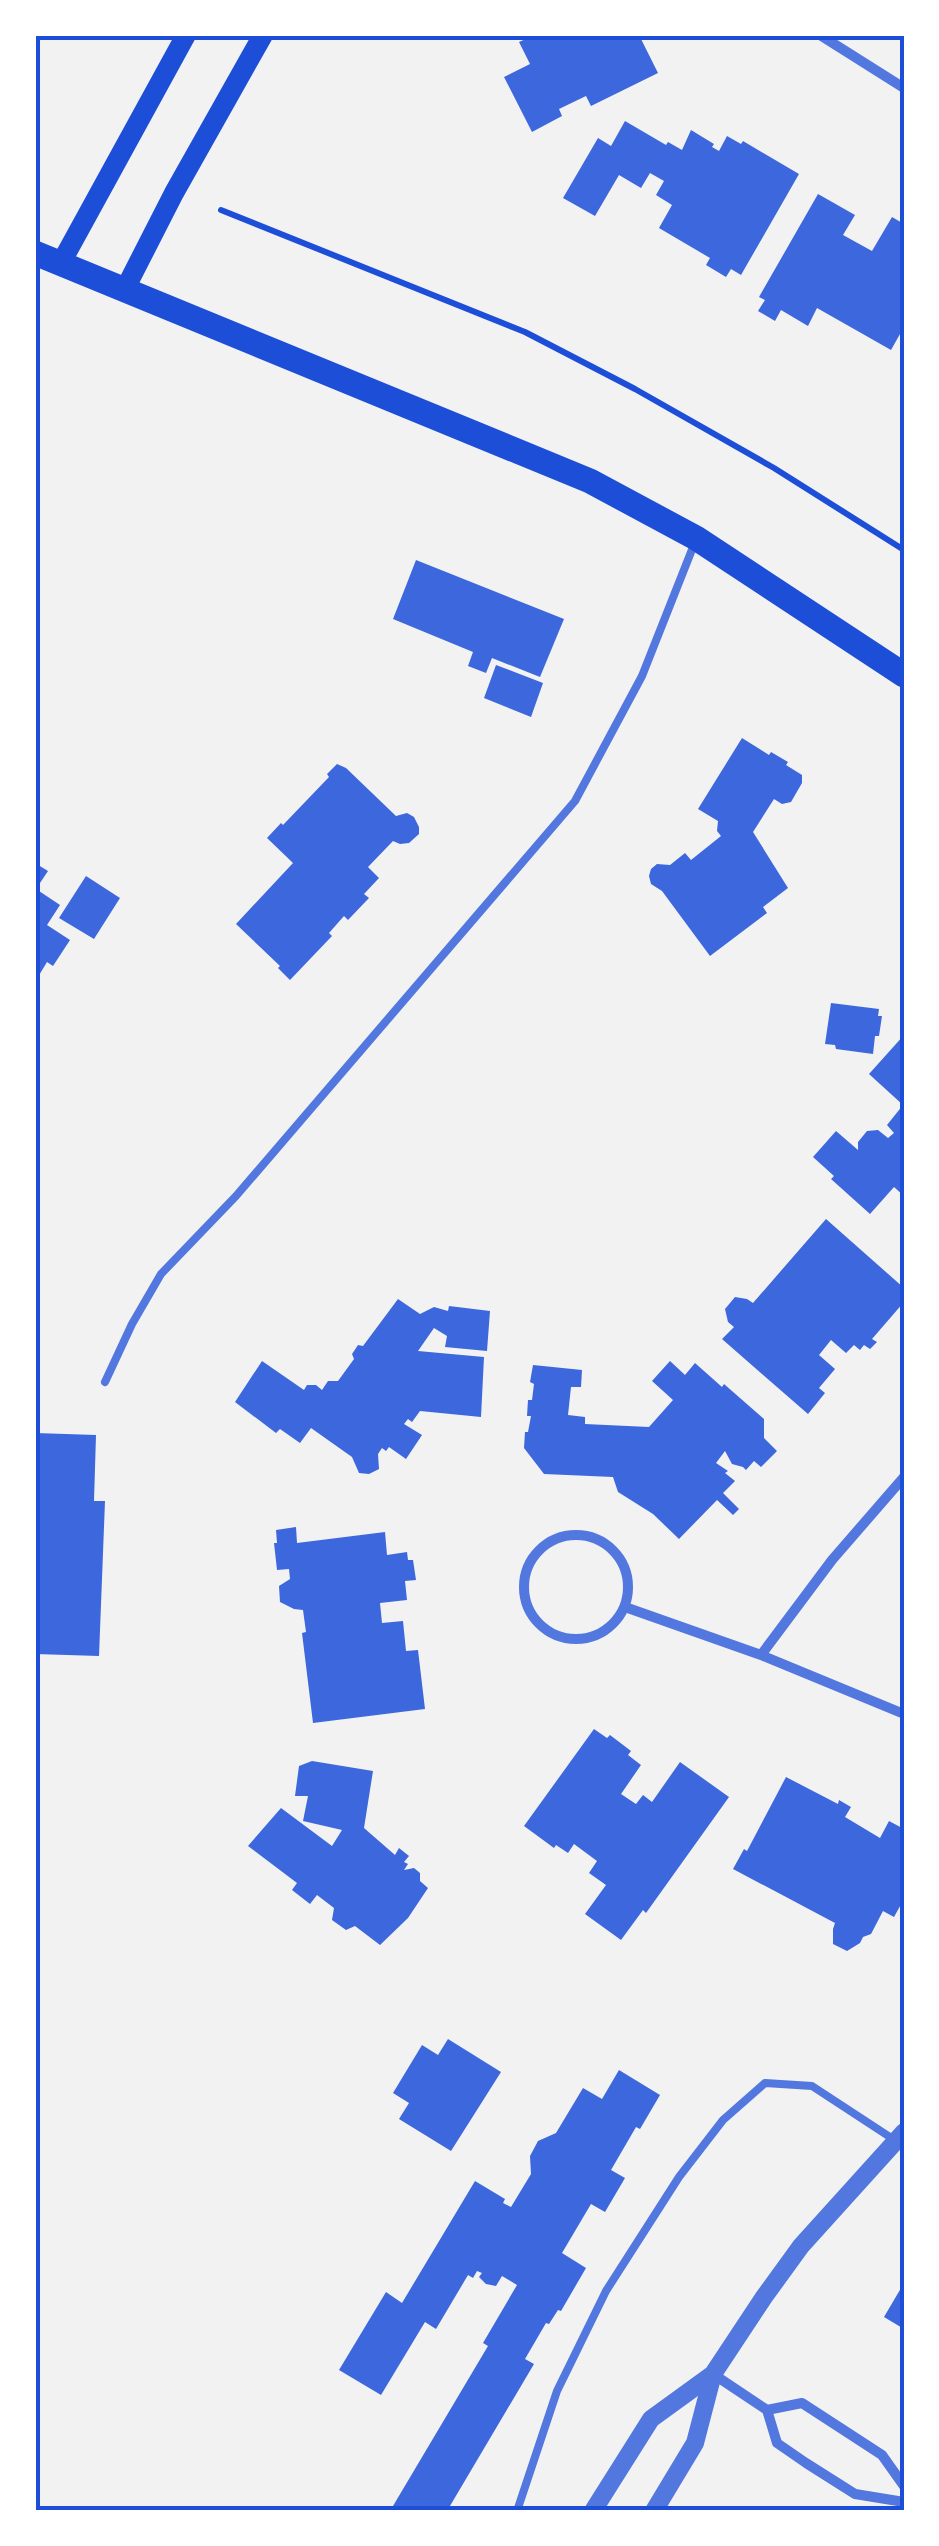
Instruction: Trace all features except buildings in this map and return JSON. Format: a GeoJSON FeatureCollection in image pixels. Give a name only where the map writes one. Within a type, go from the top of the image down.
{"type":"FeatureCollection","features":[{"type":"Feature","properties":{"kind":"main road"},"geometry":{"type":"LineString","coordinates":[[61,263],[186,35]]}},
{"type":"Feature","properties":{"kind":"main road"},"geometry":{"type":"LineString","coordinates":[[125,289],[263,35]]}},
{"type":"Feature","properties":{"kind":"main road"},"geometry":{"type":"LineString","coordinates":[[35,253],[590,480],[696,538],[904,675]]}},
{"type":"Feature","properties":{"kind":"street"},"geometry":{"type":"LineString","coordinates":[[820,35],[904,88]]}},
{"type":"Feature","properties":{"kind":"street"},"geometry":{"type":"LineString","coordinates":[[762,1655],[832,1560],[904,1476]]}},
{"type":"Feature","properties":{"kind":"street"},"geometry":{"type":"LineString","coordinates":[[583,1534],[602,1540],[616,1552],[626,1569],[629,1588],[625,1607],[614,1623],[598,1635],[580,1640],[560,1637],[543,1628],[530,1613],[524,1595],[524,1575],[532,1558],[546,1543],[564,1535],[583,1534]]}},
{"type":"Feature","properties":{"kind":"street"},"geometry":{"type":"LineString","coordinates":[[625,1607],[762,1655],[904,1714]]}},
{"type":"Feature","properties":{"kind":"street"},"geometry":{"type":"LineString","coordinates":[[654,2511],[695,2444],[713,2374],[801,2246],[900,2136]]}},
{"type":"Feature","properties":{"kind":"street"},"geometry":{"type":"LineString","coordinates":[[713,2374],[767,2410],[777,2442],[806,2463],[855,2494],[904,2502]]}},
{"type":"Feature","properties":{"kind":"street"},"geometry":{"type":"LineString","coordinates":[[593,2511],[651,2419],[713,2374]]}},
{"type":"Feature","properties":{"kind":"street"},"geometry":{"type":"LineString","coordinates":[[767,2410],[802,2403],[882,2455],[904,2486]]}},
{"type":"Feature","properties":{"kind":"lane"},"geometry":{"type":"LineString","coordinates":[[106,1382],[132,1324],[161,1274],[236,1196],[575,801],[642,676],[696,538]]}},
{"type":"Feature","properties":{"kind":"lane"},"geometry":{"type":"LineString","coordinates":[[517,2511],[557,2391],[606,2291],[678,2177],[723,2120],[765,2084],[812,2086],[900,2136]]}},
{"type":"Feature","properties":{"kind":"path"},"geometry":{"type":"LineString","coordinates":[[221,210],[525,332],[774,468],[904,550]]}}]}
